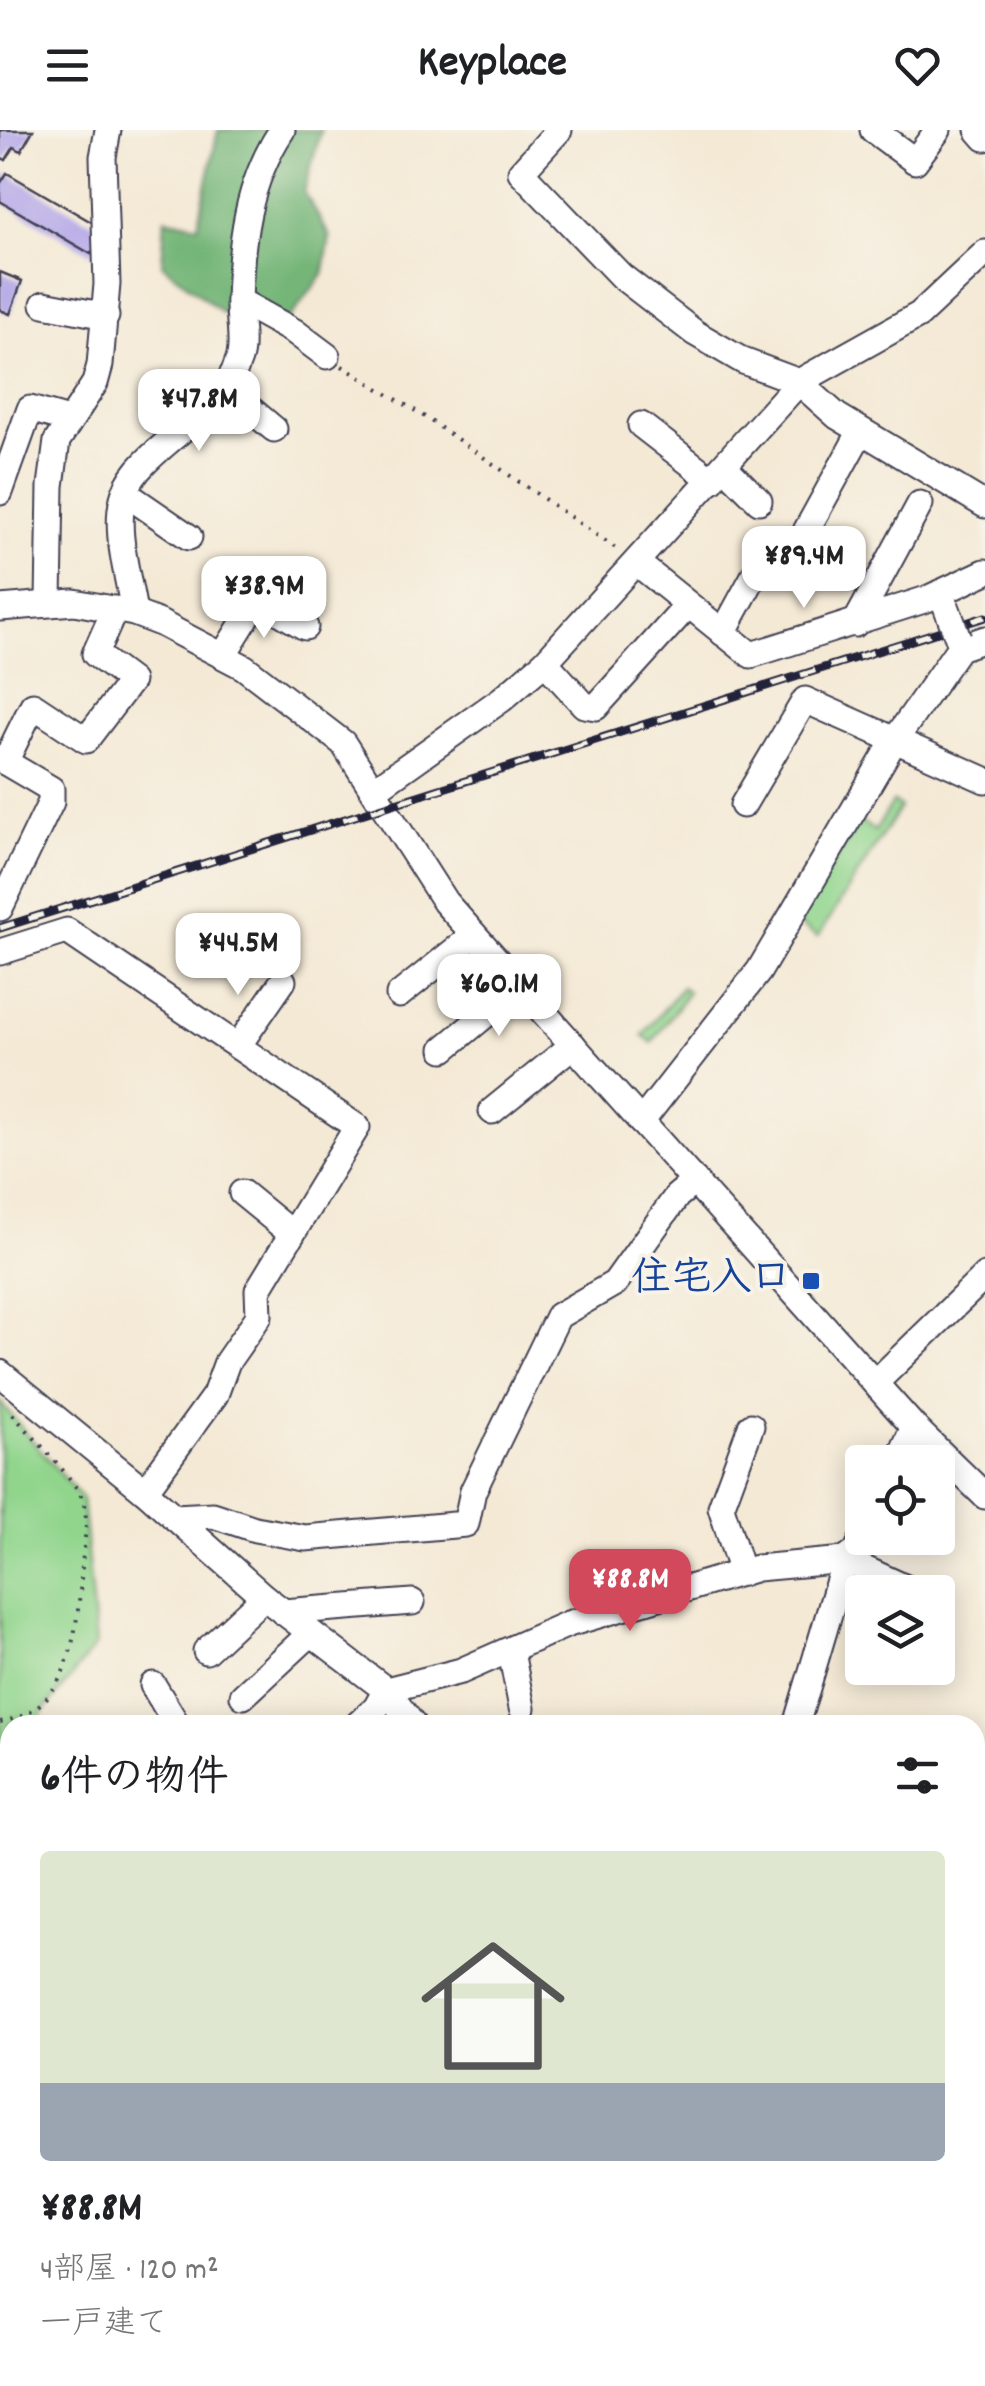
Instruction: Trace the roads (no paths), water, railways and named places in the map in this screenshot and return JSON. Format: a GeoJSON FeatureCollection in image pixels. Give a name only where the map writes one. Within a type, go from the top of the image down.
{"type":"FeatureCollection","features":[{"type":"Feature","properties":{"kind":"street"},"geometry":{"type":"LineString","coordinates":[[49,602],[51,486],[57,441],[95,383],[106,316],[103,156],[108,130]]}},
{"type":"Feature","properties":{"kind":"street"},"geometry":{"type":"LineString","coordinates":[[2,902],[51,802],[50,789],[2,760],[33,706],[86,740],[131,681],[95,654],[125,611],[121,522],[125,493],[134,477],[224,387],[240,358],[240,301],[254,180],[282,130]]}},
{"type":"Feature","properties":{"kind":"street"},"geometry":{"type":"LineString","coordinates":[[559,130],[521,172],[621,276],[695,333],[743,360],[799,382],[836,416],[985,505]]}},
{"type":"Feature","properties":{"kind":"street"},"geometry":{"type":"LineString","coordinates":[[873,130],[915,161],[938,130]]}},
{"type":"Feature","properties":{"kind":"street"},"geometry":{"type":"LineString","coordinates":[[978,130],[985,138]]}},
{"type":"Feature","properties":{"kind":"street"},"geometry":{"type":"LineString","coordinates":[[375,789],[502,699],[545,662],[799,382],[919,315],[985,253]]}},
{"type":"Feature","properties":{"kind":"street"},"geometry":{"type":"LineString","coordinates":[[240,301],[295,332],[326,356]]}},
{"type":"Feature","properties":{"kind":"street"},"geometry":{"type":"LineString","coordinates":[[44,304],[106,316]]}},
{"type":"Feature","properties":{"kind":"street"},"geometry":{"type":"LineString","coordinates":[[224,387],[274,429]]}},
{"type":"Feature","properties":{"kind":"street"},"geometry":{"type":"LineString","coordinates":[[0,492],[30,409],[69,420]]}},
{"type":"Feature","properties":{"kind":"street"},"geometry":{"type":"LineString","coordinates":[[641,425],[759,501]]}},
{"type":"Feature","properties":{"kind":"street"},"geometry":{"type":"LineString","coordinates":[[806,531],[862,431]]}},
{"type":"Feature","properties":{"kind":"street"},"geometry":{"type":"LineString","coordinates":[[125,493],[189,537]]}},
{"type":"Feature","properties":{"kind":"street"},"geometry":{"type":"LineString","coordinates":[[855,624],[920,504]]}},
{"type":"Feature","properties":{"kind":"street"},"geometry":{"type":"LineString","coordinates":[[724,634],[767,552]]}},
{"type":"Feature","properties":{"kind":"street"},"geometry":{"type":"LineString","coordinates":[[637,563],[751,656],[944,600],[985,572]]}},
{"type":"Feature","properties":{"kind":"street"},"geometry":{"type":"LineString","coordinates":[[224,654],[258,599],[305,627]]}},
{"type":"Feature","properties":{"kind":"street"},"geometry":{"type":"LineString","coordinates":[[944,600],[958,643]]}},
{"type":"Feature","properties":{"kind":"street"},"geometry":{"type":"LineString","coordinates":[[0,608],[49,602],[125,611],[224,654],[288,696],[343,743],[445,902],[914,1427],[985,1496]]}},
{"type":"Feature","properties":{"kind":"street"},"geometry":{"type":"LineString","coordinates":[[545,662],[584,705],[596,707],[688,605]]}},
{"type":"Feature","properties":{"kind":"street"},"geometry":{"type":"LineString","coordinates":[[641,1122],[759,971],[893,742],[958,643],[985,639]]}},
{"type":"Feature","properties":{"kind":"street"},"geometry":{"type":"LineString","coordinates":[[743,805],[805,700],[985,780]]}},
{"type":"Feature","properties":{"kind":"street"},"geometry":{"type":"LineString","coordinates":[[0,952],[68,931],[357,1126],[258,1290],[259,1316],[228,1362],[215,1395],[145,1491]]}},
{"type":"Feature","properties":{"kind":"street"},"geometry":{"type":"LineString","coordinates":[[399,995],[474,935]]}},
{"type":"Feature","properties":{"kind":"street"},"geometry":{"type":"LineString","coordinates":[[238,1046],[283,982]]}},
{"type":"Feature","properties":{"kind":"street"},"geometry":{"type":"LineString","coordinates":[[444,1049],[519,987]]}},
{"type":"Feature","properties":{"kind":"street"},"geometry":{"type":"LineString","coordinates":[[492,1112],[573,1045]]}},
{"type":"Feature","properties":{"kind":"street"},"geometry":{"type":"LineString","coordinates":[[174,1517],[213,1515],[256,1529],[305,1538],[466,1524],[473,1490],[558,1316],[615,1283],[677,1196],[695,1181]]}},
{"type":"Feature","properties":{"kind":"street"},"geometry":{"type":"LineString","coordinates":[[242,1193],[292,1234]]}},
{"type":"Feature","properties":{"kind":"street"},"geometry":{"type":"LineString","coordinates":[[875,1384],[985,1276]]}},
{"type":"Feature","properties":{"kind":"street"},"geometry":{"type":"LineString","coordinates":[[6,1379],[145,1491],[274,1604],[386,1690],[405,1715]]}},
{"type":"Feature","properties":{"kind":"street"},"geometry":{"type":"LineString","coordinates":[[742,1573],[721,1506],[751,1426]]}},
{"type":"Feature","properties":{"kind":"street"},"geometry":{"type":"LineString","coordinates":[[906,1445],[914,1427]]}},
{"type":"Feature","properties":{"kind":"street"},"geometry":{"type":"LineString","coordinates":[[366,1715],[386,1690],[461,1671],[568,1624],[742,1573],[845,1560],[852,1555]]}},
{"type":"Feature","properties":{"kind":"street"},"geometry":{"type":"LineString","coordinates":[[845,1560],[878,1575]]}},
{"type":"Feature","properties":{"kind":"street"},"geometry":{"type":"LineString","coordinates":[[799,1715],[845,1560]]}},
{"type":"Feature","properties":{"kind":"street"},"geometry":{"type":"LineString","coordinates":[[206,1652],[274,1604],[412,1602]]}},
{"type":"Feature","properties":{"kind":"street"},"geometry":{"type":"LineString","coordinates":[[243,1696],[311,1633]]}},
{"type":"Feature","properties":{"kind":"street"},"geometry":{"type":"LineString","coordinates":[[511,1652],[522,1708]]}},
{"type":"Feature","properties":{"kind":"street"},"geometry":{"type":"LineString","coordinates":[[153,1685],[172,1715]]}},
{"type":"Feature","properties":{"kind":"railway"},"geometry":{"type":"LineString","coordinates":[[0,928],[985,617]]}},
{"type":"Feature","properties":{"kind":"place","name":"住宅入口"},"geometry":{"type":"Point","coordinates":[811,1281]}}]}
